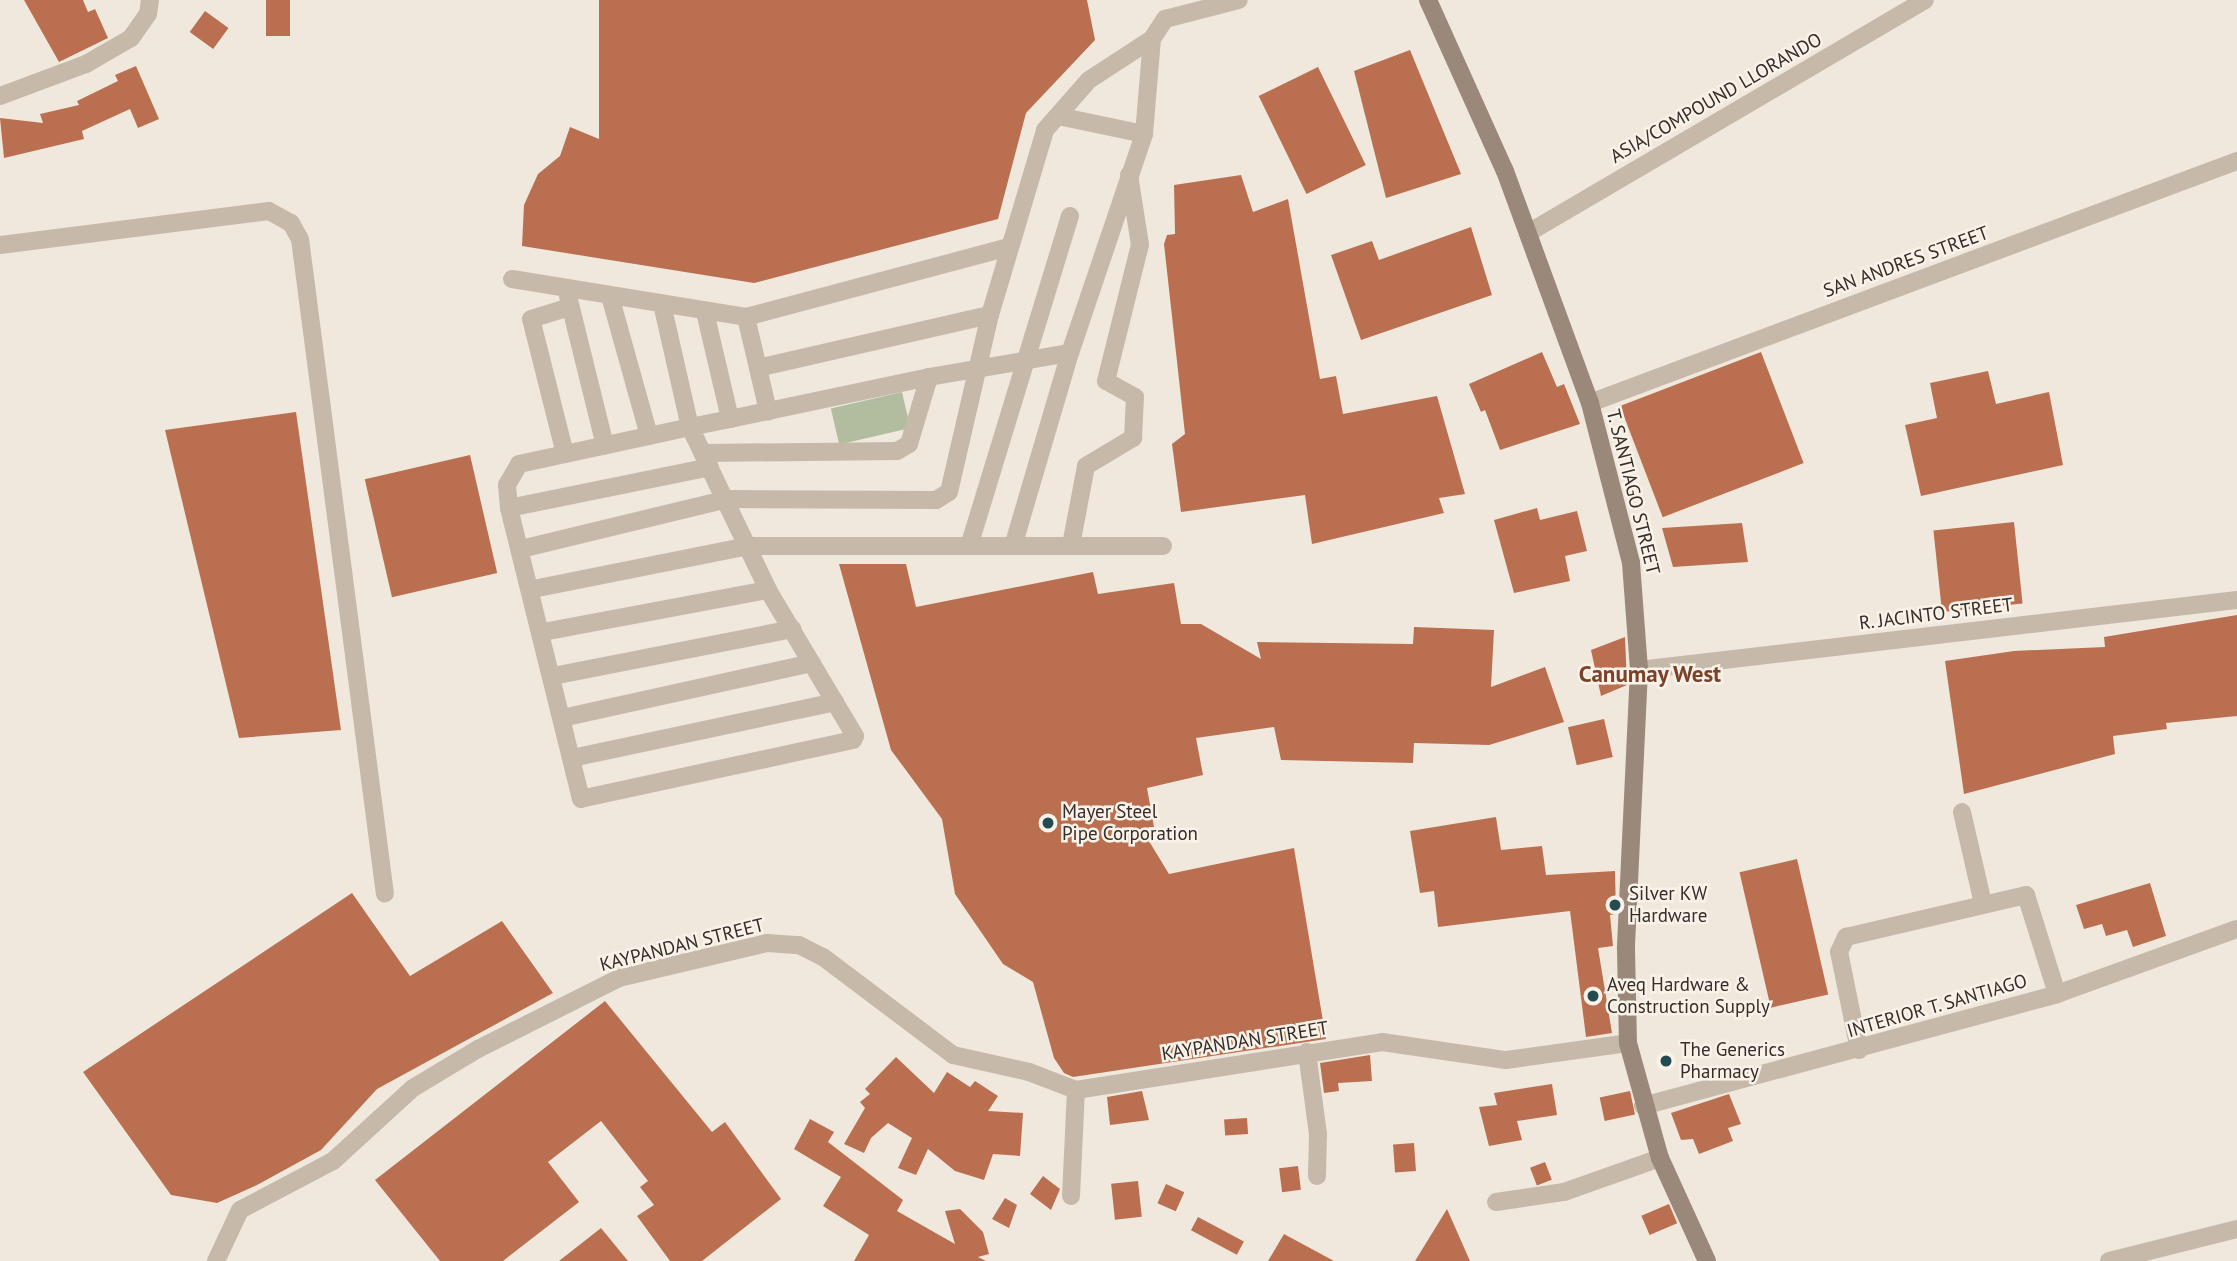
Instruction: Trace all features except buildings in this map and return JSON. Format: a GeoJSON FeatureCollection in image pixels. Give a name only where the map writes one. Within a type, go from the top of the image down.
{"type":"FeatureCollection","features":[{"type":"Feature","properties":{"kind":"main road","name":"T. SANTIAGO STREET"},"geometry":{"type":"LineString","coordinates":[[1428,0],[1528,233],[1590,403],[1631,563],[1639,670],[1626,936],[1628,1043],[1643,1106],[1660,1158],[1707,1261]]}},
{"type":"Feature","properties":{"kind":"street"},"geometry":{"type":"LineString","coordinates":[[0,96],[86,64],[131,38],[148,14],[150,0]]}},
{"type":"Feature","properties":{"kind":"street"},"geometry":{"type":"LineString","coordinates":[[521,549],[727,499],[936,500],[949,492],[990,315],[1045,130],[1089,80],[1152,39],[1164,19],[1240,0]]}},
{"type":"Feature","properties":{"kind":"street","name":"ASIA/COMPOUND LLORANDO"},"geometry":{"type":"LineString","coordinates":[[1528,233],[1925,0]]}},
{"type":"Feature","properties":{"kind":"street"},"geometry":{"type":"LineString","coordinates":[[1013,543],[1070,353],[1144,134],[1152,39]]}},
{"type":"Feature","properties":{"kind":"street"},"geometry":{"type":"LineString","coordinates":[[1058,116],[1144,134]]}},
{"type":"Feature","properties":{"kind":"street","name":"SAN ANDRES STREET"},"geometry":{"type":"LineString","coordinates":[[1590,403],[2237,161]]}},
{"type":"Feature","properties":{"kind":"street"},"geometry":{"type":"LineString","coordinates":[[1071,545],[1086,466],[1133,438],[1135,397],[1131,391],[1109,386],[1106,381],[1140,246],[1136,202],[1129,176]]}},
{"type":"Feature","properties":{"kind":"street"},"geometry":{"type":"LineString","coordinates":[[0,245],[270,211],[291,223],[300,239],[385,894]]}},
{"type":"Feature","properties":{"kind":"street"},"geometry":{"type":"LineString","coordinates":[[970,543],[1070,216]]}},
{"type":"Feature","properties":{"kind":"street"},"geometry":{"type":"LineString","coordinates":[[512,279],[746,317],[1010,247]]}},
{"type":"Feature","properties":{"kind":"street"},"geometry":{"type":"LineString","coordinates":[[566,288],[605,446]]}},
{"type":"Feature","properties":{"kind":"street"},"geometry":{"type":"LineString","coordinates":[[610,296],[649,436]]}},
{"type":"Feature","properties":{"kind":"street"},"geometry":{"type":"LineString","coordinates":[[662,304],[690,427],[727,499],[768,590],[835,702],[854,728],[853,740],[581,799],[533,589],[509,508],[507,485],[519,464],[690,427],[929,377],[1070,353]]}},
{"type":"Feature","properties":{"kind":"street"},"geometry":{"type":"LineString","coordinates":[[565,454],[531,318],[570,307]]}},
{"type":"Feature","properties":{"kind":"street"},"geometry":{"type":"LineString","coordinates":[[705,312],[730,419]]}},
{"type":"Feature","properties":{"kind":"street"},"geometry":{"type":"LineString","coordinates":[[758,368],[990,315]]}},
{"type":"Feature","properties":{"kind":"street"},"geometry":{"type":"LineString","coordinates":[[746,317],[768,411]]}},
{"type":"Feature","properties":{"kind":"street"},"geometry":{"type":"LineString","coordinates":[[509,508],[707,460],[897,451],[909,444],[929,377]]}},
{"type":"Feature","properties":{"kind":"street"},"geometry":{"type":"LineString","coordinates":[[533,589],[748,546],[1013,543],[1163,546]]}},
{"type":"Feature","properties":{"kind":"street"},"geometry":{"type":"LineString","coordinates":[[543,632],[768,590]]}},
{"type":"Feature","properties":{"kind":"street","name":"R. JACINTO STREET"},"geometry":{"type":"LineString","coordinates":[[1639,670],[2237,600]]}},
{"type":"Feature","properties":{"kind":"street"},"geometry":{"type":"LineString","coordinates":[[553,677],[792,629]]}},
{"type":"Feature","properties":{"kind":"street"},"geometry":{"type":"LineString","coordinates":[[562,718],[812,663]]}},
{"type":"Feature","properties":{"kind":"street"},"geometry":{"type":"LineString","coordinates":[[572,758],[835,702]]}},
{"type":"Feature","properties":{"kind":"street"},"geometry":{"type":"LineString","coordinates":[[1962,812],[1983,904]]}},
{"type":"Feature","properties":{"kind":"street"},"geometry":{"type":"LineString","coordinates":[[1860,1050],[1840,943],[1846,937],[2022,894],[2030,898],[2057,995]]}},
{"type":"Feature","properties":{"kind":"street","name":"INTERIOR T. SANTIAGO"},"geometry":{"type":"LineString","coordinates":[[1643,1106],[1860,1050],[2057,995],[2237,929]]}},
{"type":"Feature","properties":{"kind":"street","name":"KAYPANDAN STREET"},"geometry":{"type":"LineString","coordinates":[[216,1261],[240,1210],[333,1161],[413,1088],[478,1049],[619,978],[767,943],[799,945],[824,957],[953,1055],[1029,1072],[1076,1090],[1382,1042],[1506,1060],[1628,1043]]}},
{"type":"Feature","properties":{"kind":"street"},"geometry":{"type":"LineString","coordinates":[[1307,1052],[1318,1134],[1317,1176]]}},
{"type":"Feature","properties":{"kind":"street"},"geometry":{"type":"LineString","coordinates":[[1071,1196],[1076,1090]]}},
{"type":"Feature","properties":{"kind":"street"},"geometry":{"type":"LineString","coordinates":[[1496,1202],[1564,1192],[1660,1158]]}},
{"type":"Feature","properties":{"kind":"street"},"geometry":{"type":"LineString","coordinates":[[2109,1261],[2237,1229]]}},
{"type":"Feature","properties":{"kind":"green space"},"geometry":{"type":"Polygon","coordinates":[[[902,392],[910,428],[839,444],[831,408],[902,392]]]}},
{"type":"Feature","properties":{"kind":"place","name":"Mayer Steel Pipe Corporation"},"geometry":{"type":"Point","coordinates":[1048,823]}},
{"type":"Feature","properties":{"kind":"place","name":"Silver KW Hardware"},"geometry":{"type":"Point","coordinates":[1615,905]}},
{"type":"Feature","properties":{"kind":"place","name":"Aveq Hardware & Construction Supply"},"geometry":{"type":"Point","coordinates":[1593,996]}},
{"type":"Feature","properties":{"kind":"place","name":"The Generics Pharmacy"},"geometry":{"type":"Point","coordinates":[1666,1061]}},
{"type":"Feature","properties":{"kind":"district","name":"Canumay West"},"geometry":{"type":"Point","coordinates":[1650,674]}}]}
